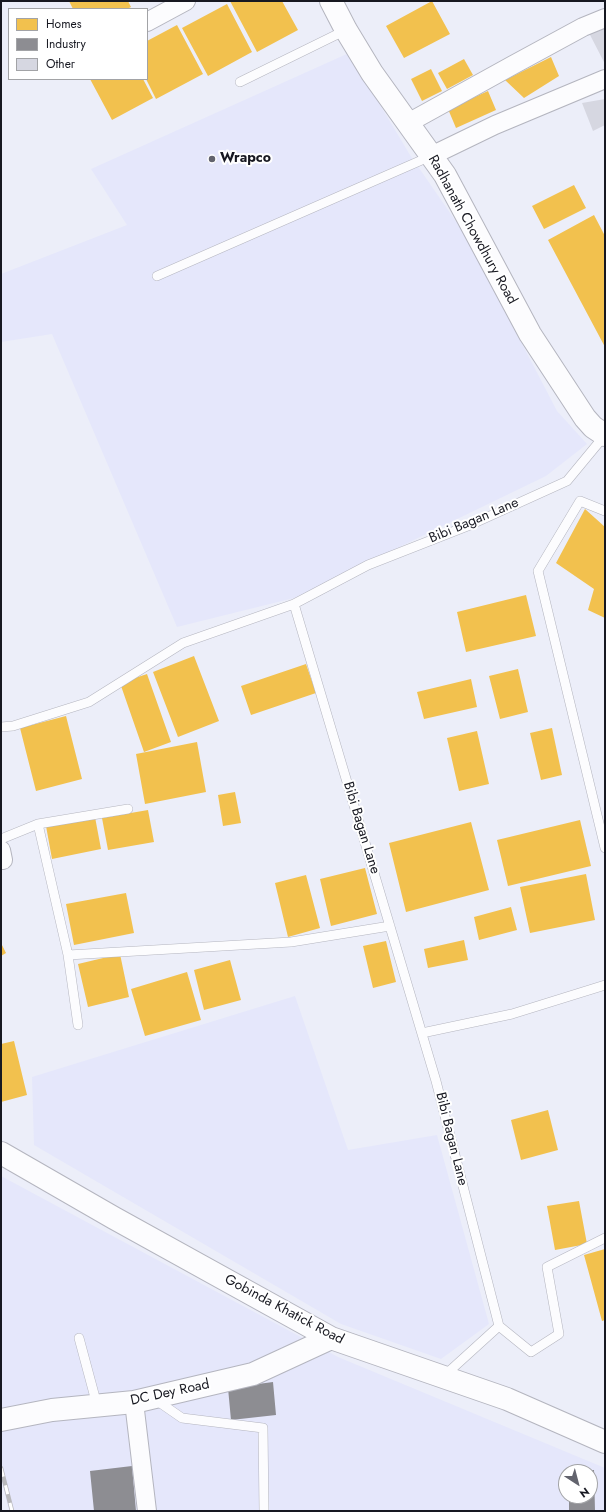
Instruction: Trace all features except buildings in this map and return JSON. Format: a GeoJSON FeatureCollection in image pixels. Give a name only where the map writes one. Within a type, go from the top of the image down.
{"type":"FeatureCollection","features":[{"type":"Feature","properties":{"kind":"street"},"geometry":{"type":"LineString","coordinates":[[148,21],[186,1]]}},
{"type":"Feature","properties":{"kind":"street","name":"Radhanath Chowdhury Road"},"geometry":{"type":"LineString","coordinates":[[336,3],[346,30],[372,72],[445,175],[530,334],[585,418],[593,427],[605,435]]}},
{"type":"Feature","properties":{"kind":"street"},"geometry":{"type":"LineString","coordinates":[[408,123],[513,65],[605,18]]}},
{"type":"Feature","properties":{"kind":"street"},"geometry":{"type":"LineString","coordinates":[[431,156],[495,125],[605,79]]}},
{"type":"Feature","properties":{"kind":"street"},"geometry":{"type":"LineString","coordinates":[[1,850],[3,860],[1,860]]}},
{"type":"Feature","properties":{"kind":"street","name":"Gobinda Khatick Road"},"geometry":{"type":"LineString","coordinates":[[1,1153],[114,1218],[330,1338],[507,1399],[605,1442]]}},
{"type":"Feature","properties":{"kind":"street","name":"DC Dey Road"},"geometry":{"type":"LineString","coordinates":[[1,1420],[52,1410],[143,1400],[253,1374],[330,1338]]}},
{"type":"Feature","properties":{"kind":"street"},"geometry":{"type":"LineString","coordinates":[[143,1400],[147,1511]]}},
{"type":"Feature","properties":{"kind":"lane"},"geometry":{"type":"LineString","coordinates":[[240,82],[346,30]]}},
{"type":"Feature","properties":{"kind":"lane"},"geometry":{"type":"LineString","coordinates":[[158,276],[431,156]]}},
{"type":"Feature","properties":{"kind":"lane","name":"Bibi Bagan Lane"},"geometry":{"type":"LineString","coordinates":[[499,1326],[436,1081],[294,604],[368,565],[470,525],[567,481],[605,435]]}},
{"type":"Feature","properties":{"kind":"lane"},"geometry":{"type":"LineString","coordinates":[[605,511],[580,501],[538,571],[605,848]]}},
{"type":"Feature","properties":{"kind":"lane"},"geometry":{"type":"LineString","coordinates":[[1,727],[13,726],[89,702],[183,643],[294,604]]}},
{"type":"Feature","properties":{"kind":"lane"},"geometry":{"type":"LineString","coordinates":[[1,839],[38,824],[128,809]]}},
{"type":"Feature","properties":{"kind":"lane"},"geometry":{"type":"LineString","coordinates":[[38,824],[68,955],[78,1025]]}},
{"type":"Feature","properties":{"kind":"lane"},"geometry":{"type":"LineString","coordinates":[[68,955],[291,942],[390,926]]}},
{"type":"Feature","properties":{"kind":"lane"},"geometry":{"type":"LineString","coordinates":[[422,1033],[512,1014],[605,985]]}},
{"type":"Feature","properties":{"kind":"lane"},"geometry":{"type":"LineString","coordinates":[[443,1377],[499,1326],[531,1352],[559,1334],[546,1267],[605,1238]]}},
{"type":"Feature","properties":{"kind":"lane"},"geometry":{"type":"LineString","coordinates":[[79,1338],[96,1406]]}},
{"type":"Feature","properties":{"kind":"lane"},"geometry":{"type":"LineString","coordinates":[[143,1400],[182,1418],[263,1428],[264,1511]]}},
{"type":"Feature","properties":{"kind":"shaded area"},"geometry":{"type":"Polygon","coordinates":[[[349,53],[410,155],[466,236],[557,411],[587,444],[546,476],[294,598],[177,627],[52,334],[1,342],[1,274],[127,225],[91,169],[349,53]]]}},
{"type":"Feature","properties":{"kind":"shaded area"},"geometry":{"type":"Polygon","coordinates":[[[295,996],[348,1150],[437,1135],[489,1324],[441,1359],[341,1324],[34,1145],[32,1077],[295,996]]]}},
{"type":"Feature","properties":{"kind":"shaded area"},"geometry":{"type":"Polygon","coordinates":[[[1,1176],[338,1357],[595,1464],[558,1464],[558,1504],[598,1504],[598,1465],[605,1468],[605,1511],[9,1511],[1,1479],[1,1176]]]}},
{"type":"Feature","properties":{"kind":"railway"},"geometry":{"type":"LineString","coordinates":[[1,1468],[12,1511]]}},
{"type":"Feature","properties":{"kind":"place","name":"Wrapco"},"geometry":{"type":"Point","coordinates":[212,159]}}]}
